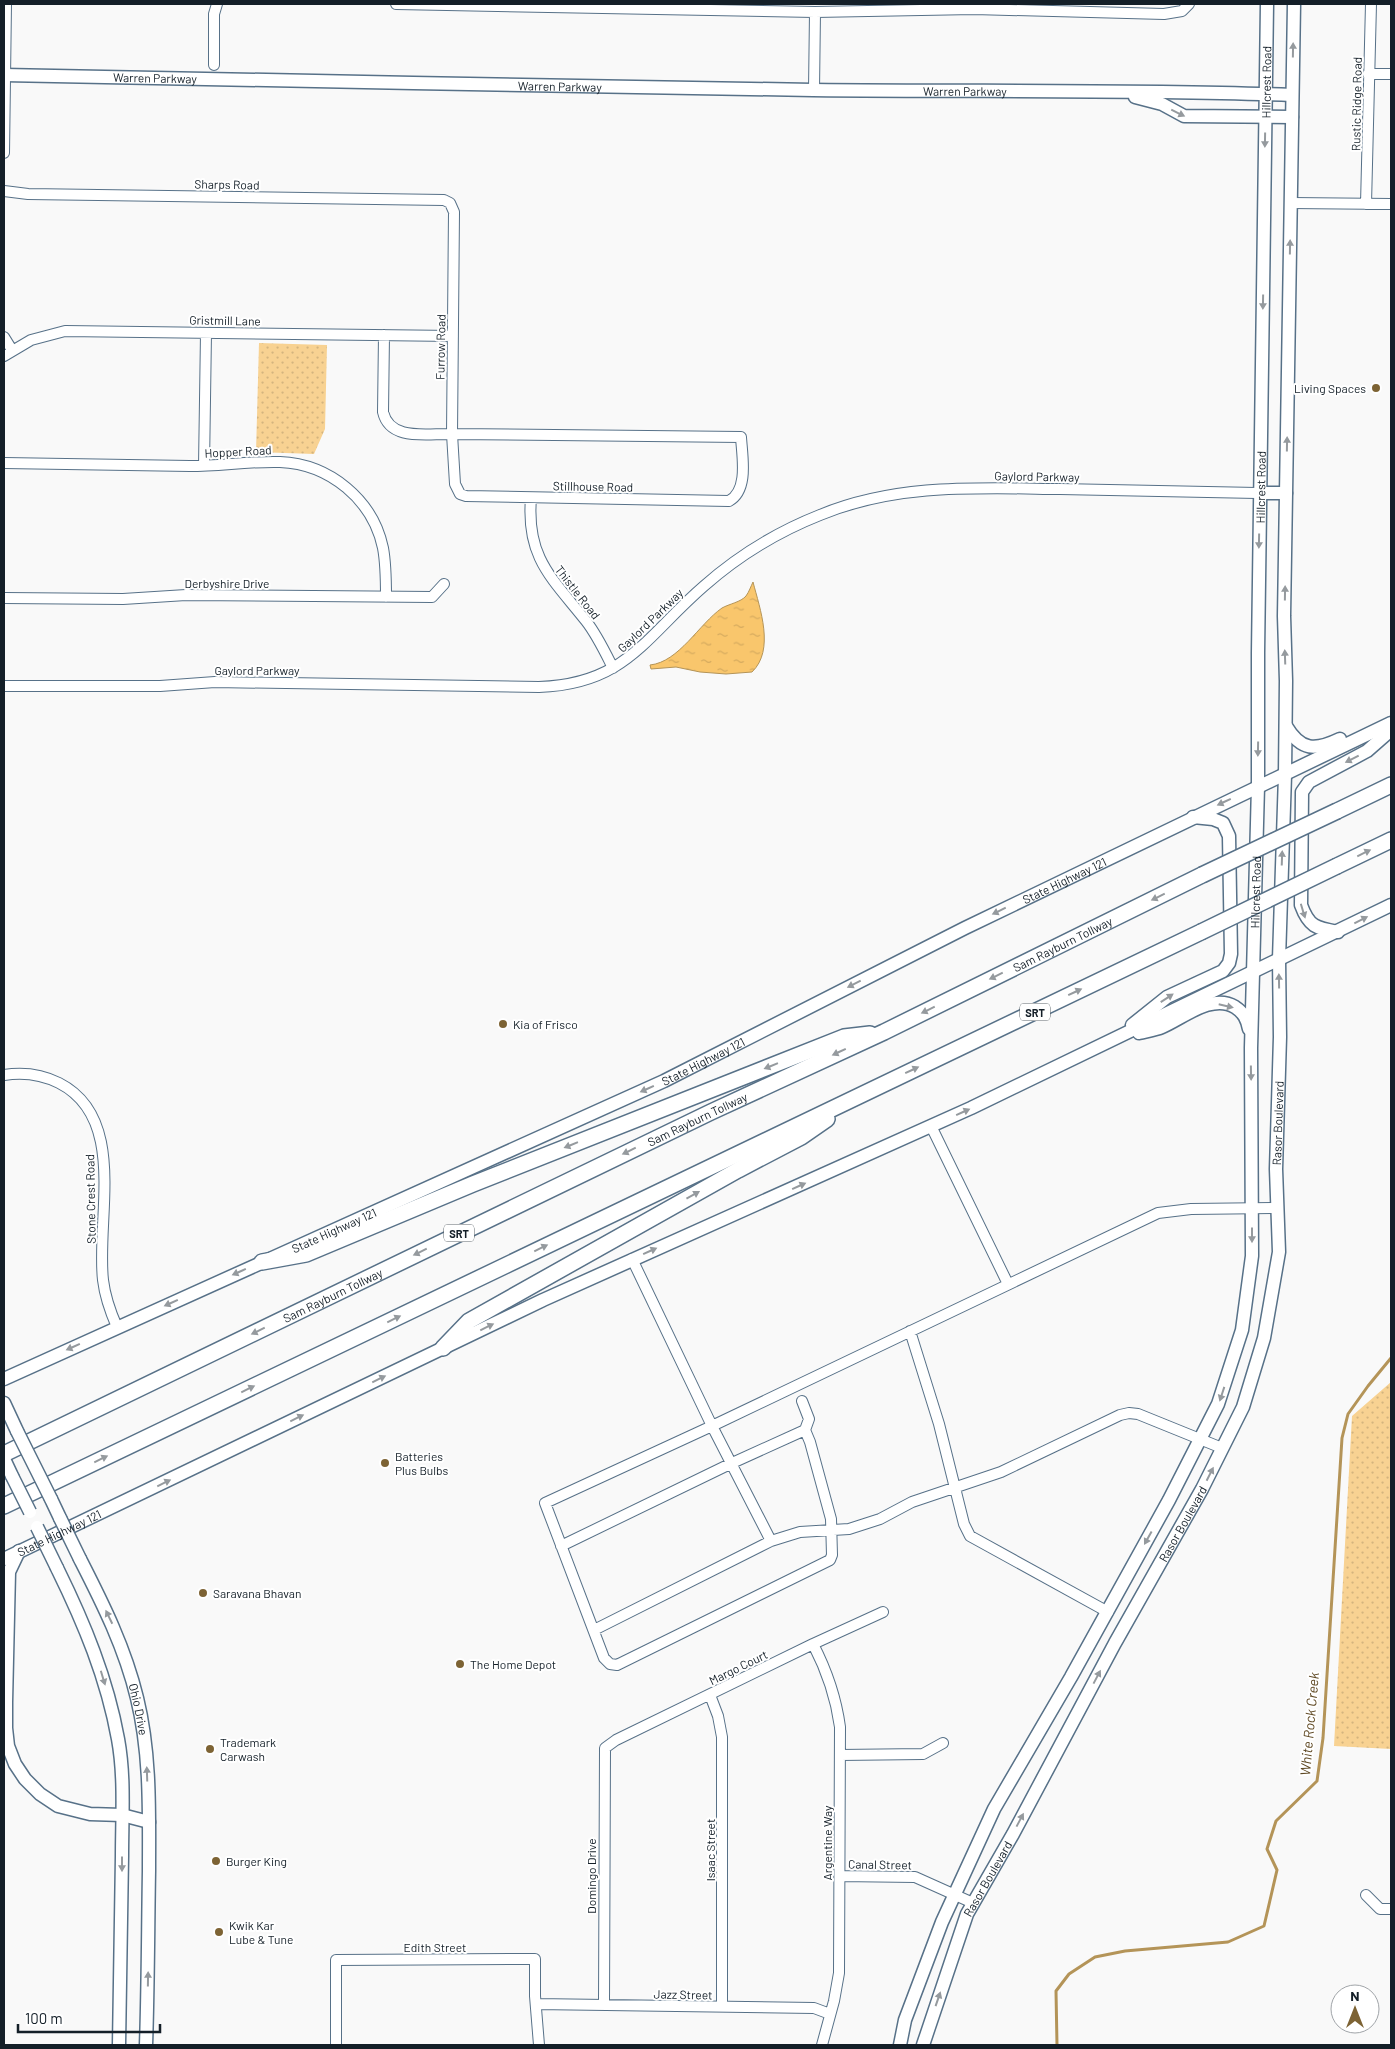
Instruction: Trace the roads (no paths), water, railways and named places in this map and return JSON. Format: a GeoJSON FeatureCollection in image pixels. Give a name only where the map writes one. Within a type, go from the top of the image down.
{"type":"FeatureCollection","features":[{"type":"Feature","properties":{"kind":"highway","name":"Sam Rayburn Tollway"},"geometry":{"type":"LineString","coordinates":[[4,1454],[711,1112],[884,1032],[1202,875],[1391,785]]}},
{"type":"Feature","properties":{"kind":"highway","name":"SRT"},"geometry":{"type":"LineString","coordinates":[[4,1506],[1391,840]]}},
{"type":"Feature","properties":{"kind":"highway"},"geometry":{"type":"LineString","coordinates":[[262,1262],[306,1254],[473,1184],[844,1037],[884,1032]]}},
{"type":"Feature","properties":{"kind":"highway"},"geometry":{"type":"LineString","coordinates":[[443,1348],[469,1321],[800,1137],[868,1091]]}},
{"type":"Feature","properties":{"kind":"main road","name":"Hillcrest Road"},"geometry":{"type":"LineString","coordinates":[[1254,971],[1258,786],[1267,4]]}},
{"type":"Feature","properties":{"kind":"main road","name":"Hillcrest Road"},"geometry":{"type":"LineString","coordinates":[[1279,959],[1285,775],[1284,616],[1294,4]]}},
{"type":"Feature","properties":{"kind":"main road","name":"Warren Parkway"},"geometry":{"type":"LineString","coordinates":[[4,76],[167,77],[301,82],[814,90],[1266,94],[1292,96]]}},
{"type":"Feature","properties":{"kind":"main road","name":"Warren Parkway"},"geometry":{"type":"LineString","coordinates":[[1116,92],[1162,104],[1184,116],[1292,117]]}},
{"type":"Feature","properties":{"kind":"main road"},"geometry":{"type":"LineString","coordinates":[[1260,493],[1286,493]]}},
{"type":"Feature","properties":{"kind":"main road"},"geometry":{"type":"LineString","coordinates":[[1285,726],[1295,740],[1303,745],[1327,746],[1372,725],[1391,719]]}},
{"type":"Feature","properties":{"kind":"main road","name":"State Highway 121"},"geometry":{"type":"LineString","coordinates":[[4,1379],[664,1081],[965,928],[1391,723]]}},
{"type":"Feature","properties":{"kind":"main road"},"geometry":{"type":"LineString","coordinates":[[1338,932],[1316,928],[1306,919],[1301,905],[1302,792],[1309,782],[1367,751],[1391,730]]}},
{"type":"Feature","properties":{"kind":"main road"},"geometry":{"type":"LineString","coordinates":[[1115,1039],[1167,997],[1223,971],[1229,963],[1231,954],[1229,836],[1223,823],[1214,819],[1193,817]]}},
{"type":"Feature","properties":{"kind":"main road","name":"State Highway 121"},"geometry":{"type":"LineString","coordinates":[[4,1559],[632,1259],[931,1126],[1391,905]]}},
{"type":"Feature","properties":{"kind":"main road","name":"Rasor Boulevard"},"geometry":{"type":"LineString","coordinates":[[923,2045],[967,1914],[1013,1834],[1114,1644],[1202,1488],[1243,1407],[1264,1338],[1279,1252],[1276,1169],[1280,1038],[1279,959]]}},
{"type":"Feature","properties":{"kind":"main road","name":"Rasor Boulevard"},"geometry":{"type":"LineString","coordinates":[[900,2045],[905,2020],[942,1922],[994,1809],[1108,1612],[1218,1404],[1242,1330],[1252,1256],[1251,1043],[1254,971]]}},
{"type":"Feature","properties":{"kind":"main road"},"geometry":{"type":"LineString","coordinates":[[1115,1039],[1160,1028],[1210,1004],[1220,1003],[1231,1005],[1245,1016],[1251,1043]]}},
{"type":"Feature","properties":{"kind":"main road","name":"Ohio Drive"},"geometry":{"type":"LineString","coordinates":[[4,1403],[114,1628],[132,1677],[144,1735],[149,1817],[146,2045]]}},
{"type":"Feature","properties":{"kind":"main road","name":"Ohio Drive"},"geometry":{"type":"LineString","coordinates":[[4,1459],[80,1616],[106,1686],[119,1746],[122,1816],[119,2045]]}},
{"type":"Feature","properties":{"kind":"main road"},"geometry":{"type":"LineString","coordinates":[[19,1551],[9,1572],[6,1630],[6,1728],[8,1746],[15,1764],[25,1779],[40,1794],[58,1806],[90,1814],[149,1817]]}},
{"type":"Feature","properties":{"kind":"street"},"geometry":{"type":"LineString","coordinates":[[4,153],[6,4]]}},
{"type":"Feature","properties":{"kind":"street"},"geometry":{"type":"LineString","coordinates":[[214,65],[214,14],[217,4]]}},
{"type":"Feature","properties":{"kind":"street"},"geometry":{"type":"LineString","coordinates":[[396,4],[816,12],[974,9],[1164,14],[1176,13],[1187,6]]}},
{"type":"Feature","properties":{"kind":"street","name":"Rustic Ridge Road"},"geometry":{"type":"LineString","coordinates":[[1366,204],[1371,4]]}},
{"type":"Feature","properties":{"kind":"street"},"geometry":{"type":"LineString","coordinates":[[814,90],[816,12]]}},
{"type":"Feature","properties":{"kind":"street"},"geometry":{"type":"LineString","coordinates":[[1368,74],[1391,74]]}},
{"type":"Feature","properties":{"kind":"street","name":"Sharps Road"},"geometry":{"type":"LineString","coordinates":[[4,191],[28,194],[438,199],[450,203]]}},
{"type":"Feature","properties":{"kind":"street","name":"Furrow Road"},"geometry":{"type":"LineString","coordinates":[[450,203],[454,212],[452,434],[454,478],[458,491]]}},
{"type":"Feature","properties":{"kind":"street"},"geometry":{"type":"LineString","coordinates":[[1291,203],[1391,204]]}},
{"type":"Feature","properties":{"kind":"street","name":"Gristmill Lane"},"geometry":{"type":"LineString","coordinates":[[8,353],[39,336],[65,331],[453,336]]}},
{"type":"Feature","properties":{"kind":"street"},"geometry":{"type":"LineString","coordinates":[[204,466],[206,332]]}},
{"type":"Feature","properties":{"kind":"street"},"geometry":{"type":"LineString","coordinates":[[384,335],[383,409],[387,423],[401,433],[452,434]]}},
{"type":"Feature","properties":{"kind":"street"},"geometry":{"type":"LineString","coordinates":[[4,337],[8,353]]}},
{"type":"Feature","properties":{"kind":"street","name":"Stillhouse Road"},"geometry":{"type":"LineString","coordinates":[[452,434],[741,437],[740,485],[737,495],[729,501],[466,496],[458,491]]}},
{"type":"Feature","properties":{"kind":"street","name":"Hopper Road"},"geometry":{"type":"LineString","coordinates":[[4,463],[204,466],[290,463],[320,471],[342,483],[365,508],[378,532],[384,556],[386,597]]}},
{"type":"Feature","properties":{"kind":"street","name":"Gaylord Parkway"},"geometry":{"type":"LineString","coordinates":[[4,686],[160,686],[215,682],[544,687],[580,682],[613,668],[637,652],[694,595],[740,558],[767,540],[800,523],[855,503],[895,494],[955,488],[1260,493]]}},
{"type":"Feature","properties":{"kind":"street","name":"Thistle Road"},"geometry":{"type":"LineString","coordinates":[[531,498],[532,530],[542,564],[555,585],[593,631],[613,668]]}},
{"type":"Feature","properties":{"kind":"street","name":"Derbyshire Drive"},"geometry":{"type":"LineString","coordinates":[[4,598],[123,599],[186,595],[432,597],[444,584]]}},
{"type":"Feature","properties":{"kind":"street","name":"Stone Crest Road"},"geometry":{"type":"LineString","coordinates":[[4,1075],[19,1072],[47,1077],[69,1088],[88,1107],[100,1135],[104,1161],[103,1278],[106,1302],[117,1327]]}},
{"type":"Feature","properties":{"kind":"street"},"geometry":{"type":"LineString","coordinates":[[931,1126],[1008,1284]]}},
{"type":"Feature","properties":{"kind":"street"},"geometry":{"type":"LineString","coordinates":[[802,1401],[809,1419],[805,1430],[832,1519],[830,1531],[832,1555],[830,1560],[617,1666],[610,1664],[604,1658],[546,1503],[712,1426],[1158,1213],[1191,1209],[1278,1208]]}},
{"type":"Feature","properties":{"kind":"street"},"geometry":{"type":"LineString","coordinates":[[632,1259],[730,1464],[771,1541]]}},
{"type":"Feature","properties":{"kind":"street"},"geometry":{"type":"LineString","coordinates":[[910,1331],[939,1424],[964,1524],[970,1536],[1108,1612]]}},
{"type":"Feature","properties":{"kind":"street"},"geometry":{"type":"LineString","coordinates":[[594,1630],[771,1541],[800,1532],[848,1529],[880,1519],[912,1502],[1001,1472],[1129,1412],[1222,1448]]}},
{"type":"Feature","properties":{"kind":"street"},"geometry":{"type":"LineString","coordinates":[[562,1546],[730,1464],[805,1430]]}},
{"type":"Feature","properties":{"kind":"street","name":"Margo Court"},"geometry":{"type":"LineString","coordinates":[[605,1748],[616,1740],[883,1612]]}},
{"type":"Feature","properties":{"kind":"street","name":"Argentine Way"},"geometry":{"type":"LineString","coordinates":[[813,1644],[826,1670],[838,1709],[840,1755],[839,1973],[822,2045]]}},
{"type":"Feature","properties":{"kind":"street","name":"Isaac Street"},"geometry":{"type":"LineString","coordinates":[[710,1695],[718,1716],[722,1738],[722,2006]]}},
{"type":"Feature","properties":{"kind":"street"},"geometry":{"type":"LineString","coordinates":[[840,1755],[923,1754],[943,1743]]}},
{"type":"Feature","properties":{"kind":"street","name":"Domingo Drive"},"geometry":{"type":"LineString","coordinates":[[604,2005],[605,1748]]}},
{"type":"Feature","properties":{"kind":"street","name":"Canal Street"},"geometry":{"type":"LineString","coordinates":[[840,1876],[915,1877],[974,1902]]}},
{"type":"Feature","properties":{"kind":"street"},"geometry":{"type":"LineString","coordinates":[[1366,1895],[1380,1909],[1391,1909]]}},
{"type":"Feature","properties":{"kind":"street","name":"Edith Street"},"geometry":{"type":"LineString","coordinates":[[336,2045],[336,1960],[535,1959],[536,2004]]}},
{"type":"Feature","properties":{"kind":"street"},"geometry":{"type":"LineString","coordinates":[[536,2004],[539,2045]]}},
{"type":"Feature","properties":{"kind":"street","name":"Jazz Street"},"geometry":{"type":"LineString","coordinates":[[536,2004],[814,2008],[830,2014]]}},
{"type":"Feature","properties":{"kind":"water"},"geometry":{"type":"Polygon","coordinates":[[[753,582],[762,617],[764,641],[759,663],[752,672],[726,674],[700,672],[676,667],[651,669],[650,665],[670,657],[679,650],[722,608],[744,598],[753,582]]]}},
{"type":"Feature","properties":{"kind":"waterway","name":"White Rock Creek"},"geometry":{"type":"LineString","coordinates":[[1057,2045],[1056,1991],[1069,1974],[1095,1957],[1125,1951],[1228,1942],[1264,1926],[1277,1870],[1267,1849],[1276,1821],[1317,1781],[1323,1738],[1342,1438],[1348,1414],[1391,1358]]}},
{"type":"Feature","properties":{"kind":"place","name":"Living Spaces"},"geometry":{"type":"Point","coordinates":[1376,388]}},
{"type":"Feature","properties":{"kind":"place","name":"Kia of Frisco"},"geometry":{"type":"Point","coordinates":[503,1024]}},
{"type":"Feature","properties":{"kind":"place","name":"Batteries Plus Bulbs"},"geometry":{"type":"Point","coordinates":[385,1463]}},
{"type":"Feature","properties":{"kind":"place","name":"Saravana Bhavan"},"geometry":{"type":"Point","coordinates":[203,1593]}},
{"type":"Feature","properties":{"kind":"place","name":"The Home Depot"},"geometry":{"type":"Point","coordinates":[460,1664]}},
{"type":"Feature","properties":{"kind":"place","name":"Trademark Carwash"},"geometry":{"type":"Point","coordinates":[210,1749]}},
{"type":"Feature","properties":{"kind":"place","name":"Burger King"},"geometry":{"type":"Point","coordinates":[216,1861]}},
{"type":"Feature","properties":{"kind":"place","name":"Kwik Kar Lube & Tune"},"geometry":{"type":"Point","coordinates":[219,1932]}}]}
